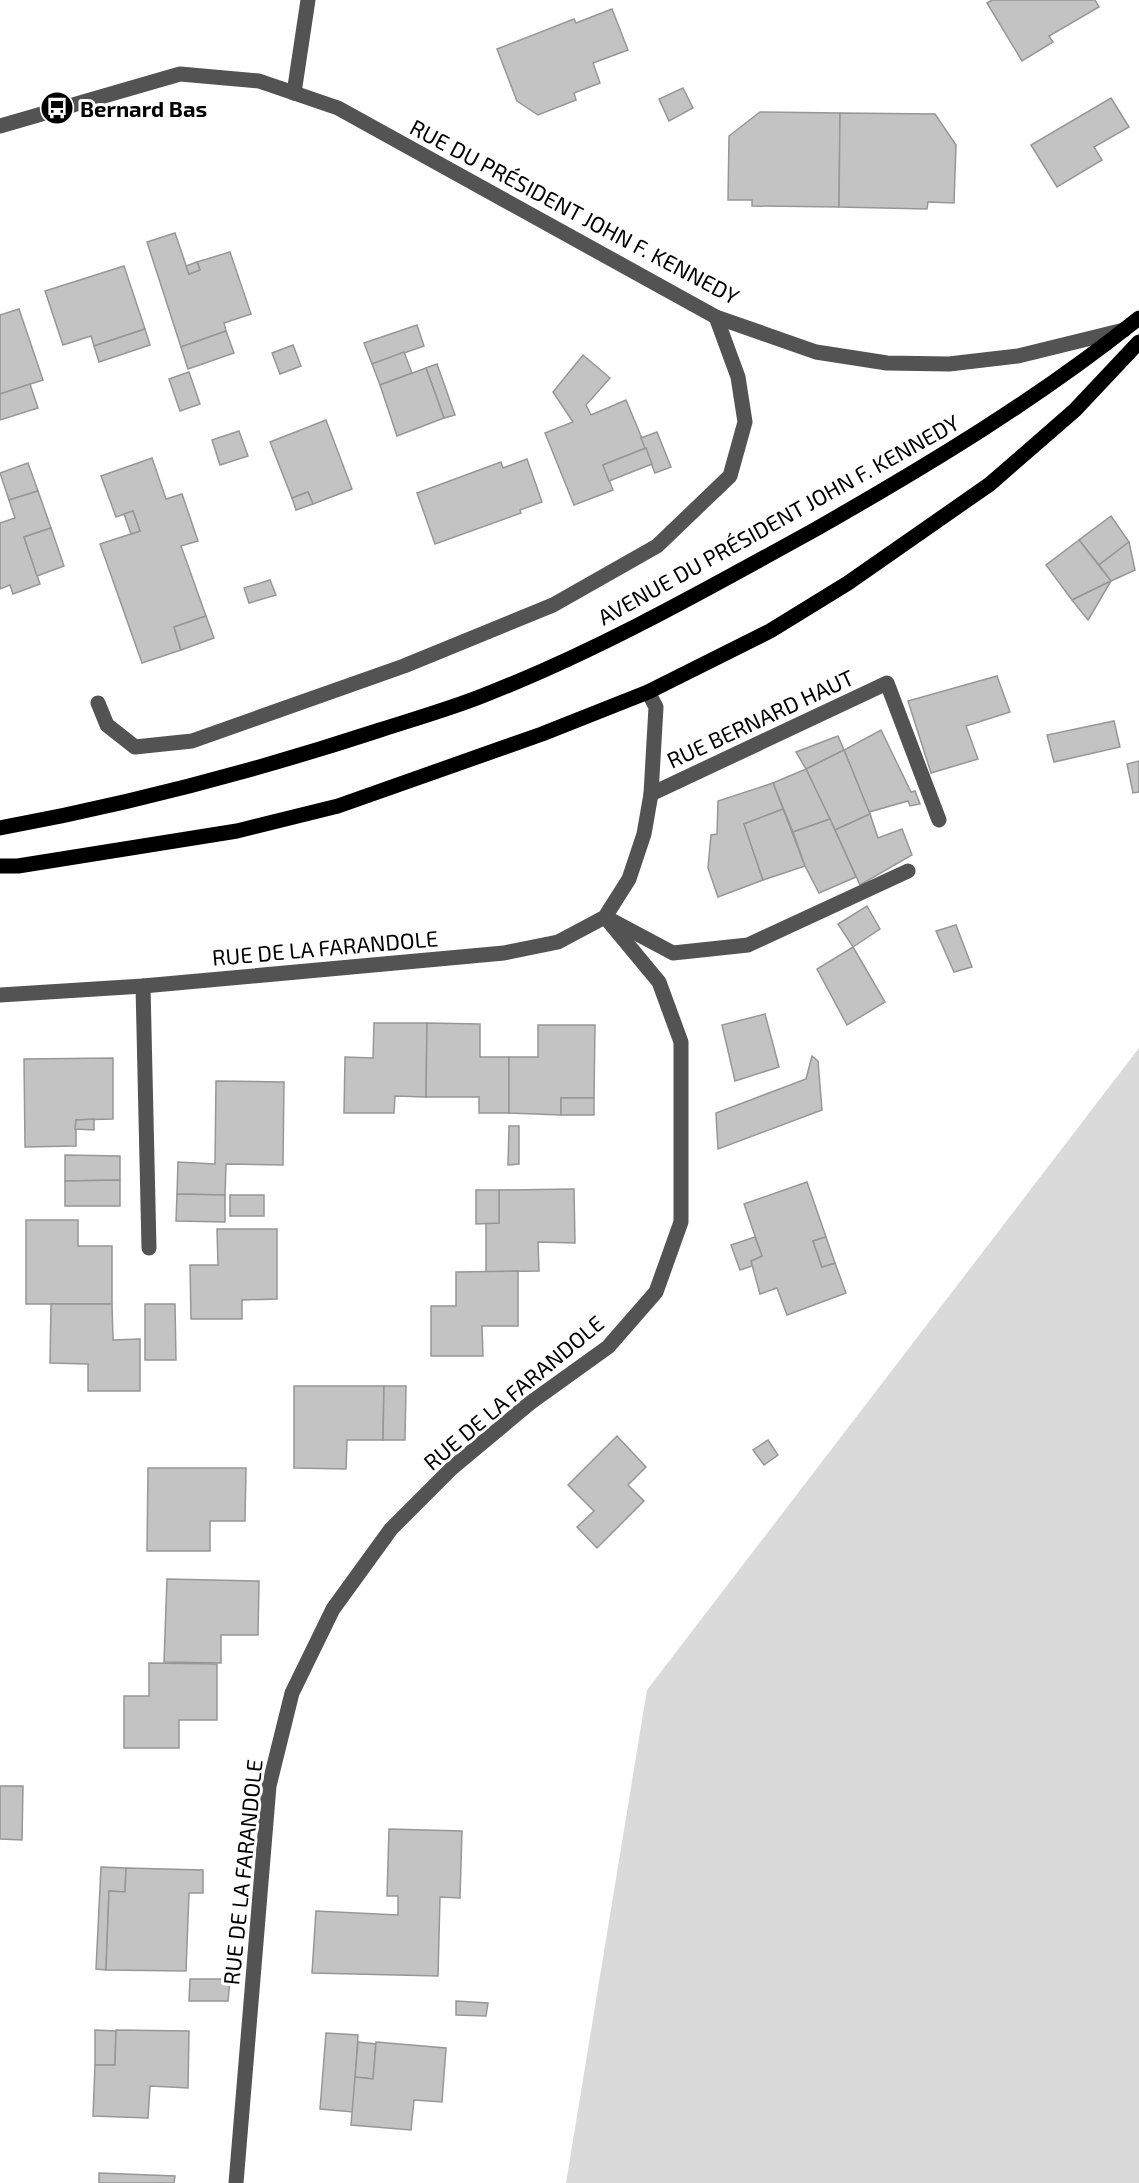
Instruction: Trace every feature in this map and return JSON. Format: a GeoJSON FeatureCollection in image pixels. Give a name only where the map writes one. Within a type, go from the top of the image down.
{"type":"FeatureCollection","features":[{"type":"Feature","properties":{"kind":"main road","name":"AVENUE DU PRÉSIDENT JOHN F. KENNEDY"},"geometry":{"type":"LineString","coordinates":[[0,828],[152,795],[289,760],[481,697],[596,646],[733,575],[912,474],[1028,402],[1139,318]]}},
{"type":"Feature","properties":{"kind":"main road"},"geometry":{"type":"LineString","coordinates":[[0,866],[29,864],[237,831],[338,806],[542,734],[648,692],[780,625],[848,583],[990,484],[1075,410],[1139,342]]}},
{"type":"Feature","properties":{"kind":"street"},"geometry":{"type":"LineString","coordinates":[[0,126],[180,74],[259,81],[294,93],[308,0]]}},
{"type":"Feature","properties":{"kind":"street","name":"RUE DU PRÉSIDENT JOHN F. KENNEDY"},"geometry":{"type":"LineString","coordinates":[[294,93],[338,108],[716,316],[816,352],[887,363],[950,364],[1018,356],[1124,330]]}},
{"type":"Feature","properties":{"kind":"street"},"geometry":{"type":"LineString","coordinates":[[98,703],[107,725],[135,747],[192,741],[404,666],[553,605],[657,546],[730,476],[745,422],[738,377],[716,316]]}},
{"type":"Feature","properties":{"kind":"street","name":"RUE BERNARD HAUT"},"geometry":{"type":"LineString","coordinates":[[651,794],[887,683],[939,820]]}},
{"type":"Feature","properties":{"kind":"street","name":"RUE BERNARD HAUT"},"geometry":{"type":"LineString","coordinates":[[605,917],[629,879],[644,834],[651,794],[656,707],[648,692]]}},
{"type":"Feature","properties":{"kind":"street"},"geometry":{"type":"LineString","coordinates":[[605,917],[673,953],[748,945],[908,871]]}},
{"type":"Feature","properties":{"kind":"street","name":"RUE DE LA FARANDOLE"},"geometry":{"type":"LineString","coordinates":[[0,995],[143,986],[504,953],[558,942],[605,917],[659,982],[681,1042],[681,1222],[656,1292],[608,1347],[530,1403],[459,1462],[391,1528],[333,1609],[292,1693],[269,1786],[236,2183]]}},
{"type":"Feature","properties":{"kind":"street"},"geometry":{"type":"LineString","coordinates":[[143,986],[149,1248]]}},
{"type":"Feature","properties":{"kind":"shaded area"},"geometry":{"type":"Polygon","coordinates":[[[1139,1048],[1139,2183],[566,2183],[647,1690],[1139,1048]]]}},
{"type":"Feature","properties":{"kind":"building"},"geometry":{"type":"Polygon","coordinates":[[[992,0],[1095,0],[1099,7],[1049,36],[1053,42],[1022,61],[987,3],[992,0]]]}},
{"type":"Feature","properties":{"kind":"building"},"geometry":{"type":"Polygon","coordinates":[[[612,9],[628,50],[593,63],[600,83],[574,93],[576,100],[538,115],[517,101],[497,49],[574,19],[576,23],[612,9]]]}},
{"type":"Feature","properties":{"kind":"building"},"geometry":{"type":"Polygon","coordinates":[[[683,88],[693,108],[669,121],[659,99],[683,88]]]}},
{"type":"Feature","properties":{"kind":"building"},"geometry":{"type":"Polygon","coordinates":[[[1111,98],[1129,127],[1094,147],[1102,160],[1057,187],[1031,145],[1111,98]]]}},
{"type":"Feature","properties":{"kind":"building"},"geometry":{"type":"Polygon","coordinates":[[[760,112],[840,113],[839,207],[752,206],[752,200],[728,200],[729,136],[760,112]]]}},
{"type":"Feature","properties":{"kind":"building"},"geometry":{"type":"Polygon","coordinates":[[[840,113],[935,114],[956,145],[954,203],[928,202],[927,209],[839,207],[840,113]]]}},
{"type":"Feature","properties":{"kind":"building"},"geometry":{"type":"Polygon","coordinates":[[[175,233],[189,274],[200,270],[197,262],[230,252],[251,314],[224,323],[226,331],[181,347],[147,242],[175,233]]]}},
{"type":"Feature","properties":{"kind":"building"},"geometry":{"type":"Polygon","coordinates":[[[197,262],[200,270],[189,274],[186,266],[197,262]]]}},
{"type":"Feature","properties":{"kind":"building"},"geometry":{"type":"Polygon","coordinates":[[[124,266],[145,329],[94,346],[91,336],[63,345],[45,291],[124,266]]]}},
{"type":"Feature","properties":{"kind":"building"},"geometry":{"type":"Polygon","coordinates":[[[19,309],[43,380],[0,394],[0,315],[19,309]]]}},
{"type":"Feature","properties":{"kind":"building"},"geometry":{"type":"Polygon","coordinates":[[[417,325],[424,346],[372,364],[364,343],[417,325]]]}},
{"type":"Feature","properties":{"kind":"building"},"geometry":{"type":"Polygon","coordinates":[[[145,329],[150,345],[99,362],[94,346],[145,329]]]}},
{"type":"Feature","properties":{"kind":"building"},"geometry":{"type":"Polygon","coordinates":[[[226,331],[234,353],[188,369],[181,347],[226,331]]]}},
{"type":"Feature","properties":{"kind":"building"},"geometry":{"type":"Polygon","coordinates":[[[293,345],[301,366],[280,374],[272,353],[293,345]]]}},
{"type":"Feature","properties":{"kind":"building"},"geometry":{"type":"Polygon","coordinates":[[[404,352],[412,373],[380,385],[372,364],[404,352]]]}},
{"type":"Feature","properties":{"kind":"building"},"geometry":{"type":"Polygon","coordinates":[[[583,355],[610,378],[586,405],[591,415],[626,400],[646,448],[603,465],[613,490],[574,505],[545,433],[573,422],[553,392],[583,355]]]}},
{"type":"Feature","properties":{"kind":"building"},"geometry":{"type":"Polygon","coordinates":[[[437,364],[455,415],[444,418],[426,368],[437,364]]]}},
{"type":"Feature","properties":{"kind":"building"},"geometry":{"type":"Polygon","coordinates":[[[426,368],[444,418],[397,436],[380,385],[426,368]]]}},
{"type":"Feature","properties":{"kind":"building"},"geometry":{"type":"Polygon","coordinates":[[[189,372],[200,404],[180,411],[169,379],[189,372]]]}},
{"type":"Feature","properties":{"kind":"building"},"geometry":{"type":"Polygon","coordinates":[[[30,384],[38,408],[0,420],[0,394],[30,384]]]}},
{"type":"Feature","properties":{"kind":"building"},"geometry":{"type":"Polygon","coordinates":[[[326,420],[352,489],[313,504],[308,492],[292,498],[270,442],[326,420]]]}},
{"type":"Feature","properties":{"kind":"building"},"geometry":{"type":"Polygon","coordinates":[[[239,431],[248,456],[220,465],[212,440],[239,431]]]}},
{"type":"Feature","properties":{"kind":"building"},"geometry":{"type":"Polygon","coordinates":[[[657,432],[671,467],[655,473],[641,438],[657,432]]]}},
{"type":"Feature","properties":{"kind":"building"},"geometry":{"type":"Polygon","coordinates":[[[646,448],[652,464],[609,481],[603,465],[646,448]]]}},
{"type":"Feature","properties":{"kind":"building"},"geometry":{"type":"Polygon","coordinates":[[[152,458],[166,499],[182,494],[198,541],[181,546],[206,616],[174,627],[181,650],[142,663],[100,544],[140,531],[133,511],[116,517],[101,476],[152,458]]]}},
{"type":"Feature","properties":{"kind":"building"},"geometry":{"type":"Polygon","coordinates":[[[527,459],[542,502],[520,510],[521,513],[435,544],[417,493],[501,462],[503,468],[527,459]]]}},
{"type":"Feature","properties":{"kind":"building"},"geometry":{"type":"Polygon","coordinates":[[[28,463],[38,491],[9,500],[0,473],[28,463]]]}},
{"type":"Feature","properties":{"kind":"building"},"geometry":{"type":"Polygon","coordinates":[[[38,491],[51,528],[24,537],[40,584],[13,594],[10,585],[0,589],[0,523],[15,518],[9,500],[38,491]]]}},
{"type":"Feature","properties":{"kind":"building"},"geometry":{"type":"Polygon","coordinates":[[[308,492],[313,504],[296,510],[292,498],[308,492]]]}},
{"type":"Feature","properties":{"kind":"building"},"geometry":{"type":"Polygon","coordinates":[[[133,511],[140,531],[131,534],[124,514],[133,511]]]}},
{"type":"Feature","properties":{"kind":"building"},"geometry":{"type":"Polygon","coordinates":[[[1111,516],[1129,542],[1099,565],[1079,540],[1111,516]]]}},
{"type":"Feature","properties":{"kind":"building"},"geometry":{"type":"Polygon","coordinates":[[[51,528],[64,566],[37,576],[24,537],[51,528]]]}},
{"type":"Feature","properties":{"kind":"building"},"geometry":{"type":"Polygon","coordinates":[[[1079,540],[1111,581],[1072,600],[1046,565],[1079,540]]]}},
{"type":"Feature","properties":{"kind":"building"},"geometry":{"type":"Polygon","coordinates":[[[1129,542],[1135,570],[1111,581],[1099,565],[1129,542]]]}},
{"type":"Feature","properties":{"kind":"building"},"geometry":{"type":"Polygon","coordinates":[[[270,580],[276,595],[249,603],[244,588],[270,580]]]}},
{"type":"Feature","properties":{"kind":"building"},"geometry":{"type":"Polygon","coordinates":[[[1111,581],[1091,615],[1088,620],[1072,600],[1111,581]]]}},
{"type":"Feature","properties":{"kind":"building"},"geometry":{"type":"Polygon","coordinates":[[[206,616],[214,638],[181,650],[174,627],[206,616]]]}},
{"type":"Feature","properties":{"kind":"building"},"geometry":{"type":"Polygon","coordinates":[[[997,676],[1010,712],[966,726],[978,759],[931,773],[908,701],[997,676]]]}},
{"type":"Feature","properties":{"kind":"building"},"geometry":{"type":"Polygon","coordinates":[[[1114,721],[1120,747],[1054,762],[1047,735],[1114,721]]]}},
{"type":"Feature","properties":{"kind":"building"},"geometry":{"type":"Polygon","coordinates":[[[881,730],[911,792],[915,791],[920,804],[910,806],[908,801],[869,812],[844,750],[881,730]]]}},
{"type":"Feature","properties":{"kind":"building"},"geometry":{"type":"Polygon","coordinates":[[[838,736],[844,750],[806,769],[796,752],[838,736]]]}},
{"type":"Feature","properties":{"kind":"building"},"geometry":{"type":"Polygon","coordinates":[[[844,750],[870,814],[835,830],[806,769],[844,750]]]}},
{"type":"Feature","properties":{"kind":"building"},"geometry":{"type":"Polygon","coordinates":[[[1139,761],[1139,792],[1133,793],[1127,764],[1139,761]]]}},
{"type":"Feature","properties":{"kind":"building"},"geometry":{"type":"Polygon","coordinates":[[[806,769],[830,819],[793,832],[773,783],[806,769]]]}},
{"type":"Feature","properties":{"kind":"building"},"geometry":{"type":"Polygon","coordinates":[[[773,783],[783,809],[744,824],[763,880],[718,897],[708,868],[711,835],[717,834],[718,801],[773,783]]]}},
{"type":"Feature","properties":{"kind":"building"},"geometry":{"type":"Polygon","coordinates":[[[783,809],[805,866],[763,880],[744,824],[783,809]]]}},
{"type":"Feature","properties":{"kind":"building"},"geometry":{"type":"Polygon","coordinates":[[[870,814],[878,838],[902,829],[912,855],[860,885],[835,830],[870,814]]]}},
{"type":"Feature","properties":{"kind":"building"},"geometry":{"type":"Polygon","coordinates":[[[830,819],[856,877],[819,893],[805,866],[793,832],[830,819]]]}},
{"type":"Feature","properties":{"kind":"building"},"geometry":{"type":"Polygon","coordinates":[[[867,906],[880,929],[853,947],[838,924],[867,906]]]}},
{"type":"Feature","properties":{"kind":"building"},"geometry":{"type":"Polygon","coordinates":[[[956,925],[972,967],[954,972],[936,931],[956,925]]]}},
{"type":"Feature","properties":{"kind":"building"},"geometry":{"type":"Polygon","coordinates":[[[853,947],[885,1002],[847,1025],[817,969],[853,947]]]}},
{"type":"Feature","properties":{"kind":"building"},"geometry":{"type":"Polygon","coordinates":[[[765,1014],[779,1067],[735,1081],[722,1025],[765,1014]]]}},
{"type":"Feature","properties":{"kind":"building"},"geometry":{"type":"Polygon","coordinates":[[[374,1023],[427,1023],[426,1097],[395,1096],[394,1113],[344,1113],[345,1057],[373,1058],[374,1023]]]}},
{"type":"Feature","properties":{"kind":"building"},"geometry":{"type":"Polygon","coordinates":[[[427,1023],[480,1024],[480,1057],[509,1057],[509,1113],[479,1113],[479,1097],[426,1097],[427,1023]]]}},
{"type":"Feature","properties":{"kind":"building"},"geometry":{"type":"Polygon","coordinates":[[[538,1025],[595,1025],[594,1098],[561,1098],[561,1115],[509,1113],[509,1057],[538,1057],[538,1025]]]}},
{"type":"Feature","properties":{"kind":"building"},"geometry":{"type":"Polygon","coordinates":[[[812,1056],[818,1061],[822,1110],[718,1149],[716,1113],[806,1079],[812,1056]]]}},
{"type":"Feature","properties":{"kind":"building"},"geometry":{"type":"Polygon","coordinates":[[[113,1058],[113,1119],[76,1120],[76,1146],[25,1147],[24,1059],[113,1058]]]}},
{"type":"Feature","properties":{"kind":"building"},"geometry":{"type":"Polygon","coordinates":[[[216,1081],[284,1082],[283,1165],[226,1164],[225,1195],[177,1194],[178,1162],[215,1164],[216,1081]]]}},
{"type":"Feature","properties":{"kind":"building"},"geometry":{"type":"Polygon","coordinates":[[[561,1098],[594,1098],[594,1115],[561,1115],[561,1098]]]}},
{"type":"Feature","properties":{"kind":"building"},"geometry":{"type":"Polygon","coordinates":[[[94,1119],[94,1130],[75,1129],[76,1120],[94,1119]]]}},
{"type":"Feature","properties":{"kind":"building"},"geometry":{"type":"Polygon","coordinates":[[[509,1126],[519,1126],[519,1164],[508,1165],[509,1126]]]}},
{"type":"Feature","properties":{"kind":"building"},"geometry":{"type":"Polygon","coordinates":[[[65,1155],[120,1156],[120,1180],[65,1181],[65,1155]]]}},
{"type":"Feature","properties":{"kind":"building"},"geometry":{"type":"Polygon","coordinates":[[[120,1180],[120,1206],[65,1206],[65,1181],[120,1180]]]}},
{"type":"Feature","properties":{"kind":"building"},"geometry":{"type":"Polygon","coordinates":[[[807,1182],[826,1237],[813,1241],[822,1267],[835,1263],[846,1293],[787,1315],[777,1288],[760,1294],[751,1261],[762,1256],[744,1204],[807,1182]]]}},
{"type":"Feature","properties":{"kind":"building"},"geometry":{"type":"Polygon","coordinates":[[[574,1189],[575,1243],[538,1242],[539,1271],[486,1272],[486,1223],[499,1223],[499,1190],[574,1189]]]}},
{"type":"Feature","properties":{"kind":"building"},"geometry":{"type":"Polygon","coordinates":[[[476,1190],[499,1190],[499,1223],[476,1224],[476,1190]]]}},
{"type":"Feature","properties":{"kind":"building"},"geometry":{"type":"Polygon","coordinates":[[[177,1194],[225,1195],[225,1222],[176,1221],[177,1194]]]}},
{"type":"Feature","properties":{"kind":"building"},"geometry":{"type":"Polygon","coordinates":[[[230,1195],[264,1195],[264,1216],[230,1216],[230,1195]]]}},
{"type":"Feature","properties":{"kind":"building"},"geometry":{"type":"Polygon","coordinates":[[[26,1220],[78,1220],[78,1246],[112,1246],[112,1304],[26,1304],[26,1220]]]}},
{"type":"Feature","properties":{"kind":"building"},"geometry":{"type":"Polygon","coordinates":[[[217,1229],[277,1229],[277,1299],[242,1300],[242,1319],[191,1319],[190,1265],[218,1265],[217,1229]]]}},
{"type":"Feature","properties":{"kind":"building"},"geometry":{"type":"Polygon","coordinates":[[[755,1237],[762,1256],[751,1261],[752,1266],[740,1270],[731,1245],[755,1237]]]}},
{"type":"Feature","properties":{"kind":"building"},"geometry":{"type":"Polygon","coordinates":[[[826,1237],[835,1263],[822,1267],[813,1241],[826,1237]]]}},
{"type":"Feature","properties":{"kind":"building"},"geometry":{"type":"Polygon","coordinates":[[[518,1271],[518,1326],[482,1326],[483,1356],[431,1356],[431,1306],[456,1306],[456,1272],[518,1271]]]}},
{"type":"Feature","properties":{"kind":"building"},"geometry":{"type":"Polygon","coordinates":[[[51,1304],[112,1304],[113,1340],[140,1339],[140,1391],[88,1391],[88,1364],[50,1363],[51,1304]]]}},
{"type":"Feature","properties":{"kind":"building"},"geometry":{"type":"Polygon","coordinates":[[[145,1304],[175,1304],[176,1360],[145,1360],[145,1304]]]}},
{"type":"Feature","properties":{"kind":"building"},"geometry":{"type":"Polygon","coordinates":[[[294,1386],[384,1386],[383,1440],[347,1440],[346,1469],[294,1468],[294,1386]]]}},
{"type":"Feature","properties":{"kind":"building"},"geometry":{"type":"Polygon","coordinates":[[[384,1386],[406,1386],[405,1440],[383,1440],[384,1386]]]}},
{"type":"Feature","properties":{"kind":"building"},"geometry":{"type":"Polygon","coordinates":[[[617,1436],[646,1467],[628,1485],[644,1501],[597,1548],[577,1527],[594,1511],[568,1485],[617,1436]]]}},
{"type":"Feature","properties":{"kind":"building"},"geometry":{"type":"Polygon","coordinates":[[[768,1440],[778,1455],[764,1465],[753,1450],[768,1440]]]}},
{"type":"Feature","properties":{"kind":"building"},"geometry":{"type":"Polygon","coordinates":[[[148,1468],[246,1468],[245,1521],[210,1521],[210,1551],[147,1551],[148,1468]]]}},
{"type":"Feature","properties":{"kind":"building"},"geometry":{"type":"Polygon","coordinates":[[[167,1579],[259,1581],[258,1635],[221,1635],[221,1663],[164,1662],[167,1579]]]}},
{"type":"Feature","properties":{"kind":"building"},"geometry":{"type":"Polygon","coordinates":[[[149,1663],[217,1664],[217,1720],[179,1720],[179,1748],[124,1748],[124,1696],[149,1696],[149,1663]]]}},
{"type":"Feature","properties":{"kind":"building"},"geometry":{"type":"Polygon","coordinates":[[[0,1786],[23,1786],[22,1840],[0,1839],[0,1786]]]}},
{"type":"Feature","properties":{"kind":"building"},"geometry":{"type":"Polygon","coordinates":[[[389,1829],[462,1831],[460,1898],[440,1897],[438,1976],[312,1973],[316,1911],[398,1915],[398,1896],[387,1896],[389,1829]]]}},
{"type":"Feature","properties":{"kind":"building"},"geometry":{"type":"Polygon","coordinates":[[[101,1867],[126,1868],[125,1892],[109,1891],[106,1970],[96,1969],[101,1867]]]}},
{"type":"Feature","properties":{"kind":"building"},"geometry":{"type":"Polygon","coordinates":[[[126,1868],[203,1870],[203,1893],[189,1893],[186,1971],[106,1970],[109,1891],[125,1892],[126,1868]]]}},
{"type":"Feature","properties":{"kind":"building"},"geometry":{"type":"Polygon","coordinates":[[[190,1979],[230,1979],[228,2001],[189,2001],[190,1979]]]}},
{"type":"Feature","properties":{"kind":"building"},"geometry":{"type":"Polygon","coordinates":[[[456,2001],[488,2003],[486,2016],[456,2015],[456,2001]]]}},
{"type":"Feature","properties":{"kind":"building"},"geometry":{"type":"Polygon","coordinates":[[[95,2030],[116,2031],[115,2065],[95,2065],[95,2030]]]}},
{"type":"Feature","properties":{"kind":"building"},"geometry":{"type":"Polygon","coordinates":[[[116,2030],[189,2031],[188,2088],[150,2086],[148,2118],[93,2116],[95,2065],[115,2065],[116,2030]]]}},
{"type":"Feature","properties":{"kind":"building"},"geometry":{"type":"Polygon","coordinates":[[[326,2033],[358,2035],[353,2112],[320,2109],[326,2033]]]}},
{"type":"Feature","properties":{"kind":"building"},"geometry":{"type":"Polygon","coordinates":[[[358,2042],[376,2044],[373,2079],[355,2077],[358,2042]]]}},
{"type":"Feature","properties":{"kind":"building"},"geometry":{"type":"Polygon","coordinates":[[[376,2042],[446,2048],[442,2102],[414,2100],[411,2130],[351,2125],[355,2077],[373,2079],[376,2042]]]}},
{"type":"Feature","properties":{"kind":"building"},"geometry":{"type":"Polygon","coordinates":[[[99,2173],[175,2176],[174,2183],[99,2183],[99,2173]]]}},
{"type":"Feature","properties":{"kind":"place","name":"Bernard Bas"},"geometry":{"type":"Point","coordinates":[57,108]}}]}
